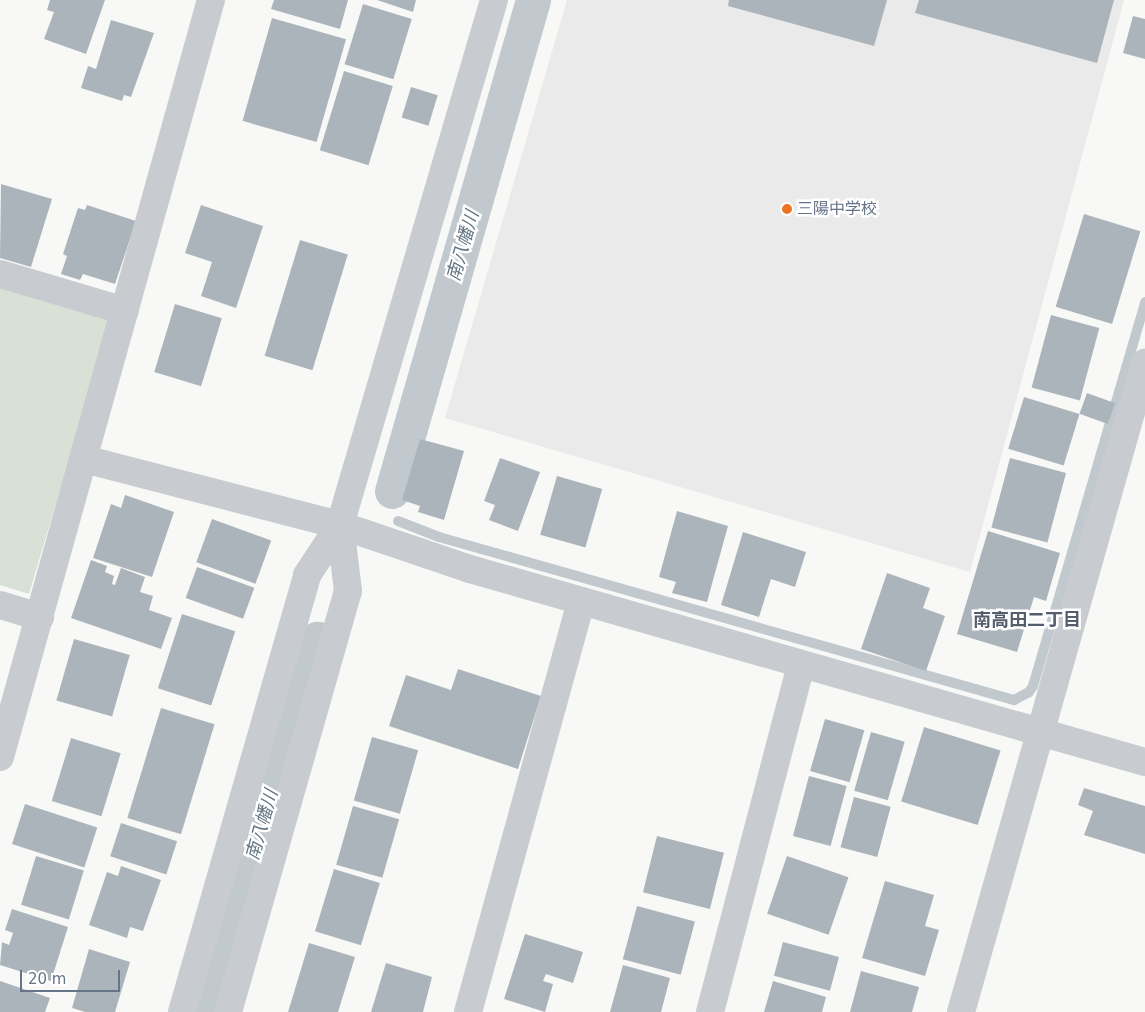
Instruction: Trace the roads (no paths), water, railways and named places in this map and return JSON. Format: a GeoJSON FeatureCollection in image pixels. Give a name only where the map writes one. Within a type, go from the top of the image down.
{"type":"FeatureCollection","features":[{"type":"Feature","properties":{"kind":"street"},"geometry":{"type":"LineString","coordinates":[[0,757],[211,0]]}},
{"type":"Feature","properties":{"kind":"street"},"geometry":{"type":"LineString","coordinates":[[182,1012],[307,575],[340,525],[494,0]]}},
{"type":"Feature","properties":{"kind":"street"},"geometry":{"type":"LineString","coordinates":[[0,274],[125,311]]}},
{"type":"Feature","properties":{"kind":"street"},"geometry":{"type":"LineString","coordinates":[[961,1012],[1145,363]]}},
{"type":"Feature","properties":{"kind":"street"},"geometry":{"type":"LineString","coordinates":[[84,459],[340,525],[470,570],[800,666],[1145,762]]}},
{"type":"Feature","properties":{"kind":"street"},"geometry":{"type":"LineString","coordinates":[[228,1012],[348,591],[340,525]]}},
{"type":"Feature","properties":{"kind":"street"},"geometry":{"type":"LineString","coordinates":[[468,1012],[581,602]]}},
{"type":"Feature","properties":{"kind":"street"},"geometry":{"type":"LineString","coordinates":[[0,605],[40,617]]}},
{"type":"Feature","properties":{"kind":"street"},"geometry":{"type":"LineString","coordinates":[[710,1012],[800,666]]}},
{"type":"Feature","properties":{"kind":"waterway","name":"南八幡川"},"geometry":{"type":"LineString","coordinates":[[392,491],[533,0]]}},
{"type":"Feature","properties":{"kind":"waterway"},"geometry":{"type":"LineString","coordinates":[[398,521],[439,537],[1014,700],[1029,692],[1033,686],[1145,302]]}},
{"type":"Feature","properties":{"kind":"waterway","name":"南八幡川"},"geometry":{"type":"LineString","coordinates":[[208,1012],[317,639]]}},
{"type":"Feature","properties":{"kind":"place","name":"三陽中学校"},"geometry":{"type":"Point","coordinates":[787,209]}},
{"type":"Feature","properties":{"kind":"district","name":"南高田二丁目"},"geometry":{"type":"Point","coordinates":[1027,620]}}]}
